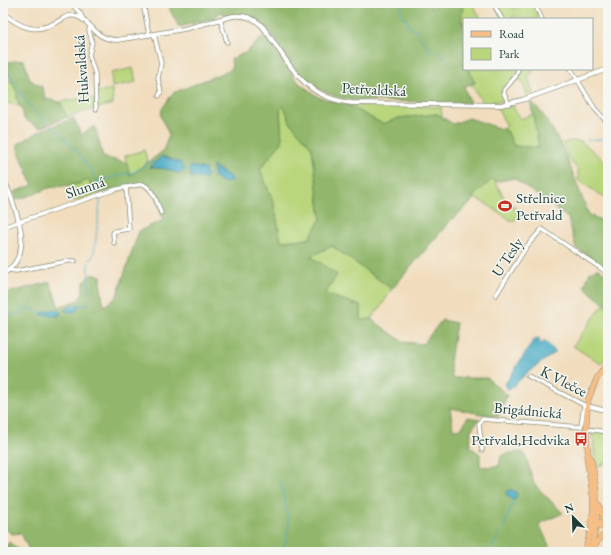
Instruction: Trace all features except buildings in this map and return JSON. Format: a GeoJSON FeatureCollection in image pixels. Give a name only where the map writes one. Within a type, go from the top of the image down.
{"type":"FeatureCollection","features":[{"type":"Feature","properties":{"kind":"main road"},"geometry":{"type":"LineString","coordinates":[[608,362],[592,388],[586,406],[587,460],[593,511],[596,523],[608,529]]}},
{"type":"Feature","properties":{"kind":"main road"},"geometry":{"type":"LineString","coordinates":[[588,453],[591,459],[597,500],[596,523],[590,552]]}},
{"type":"Feature","properties":{"kind":"main road"},"geometry":{"type":"LineString","coordinates":[[597,500],[602,514],[608,523]]}},
{"type":"Feature","properties":{"kind":"main road"},"geometry":{"type":"LineString","coordinates":[[585,552],[591,528],[593,511]]}},
{"type":"Feature","properties":{"kind":"main road"},"geometry":{"type":"LineString","coordinates":[[591,528],[596,523],[608,523]]}},
{"type":"Feature","properties":{"kind":"main road"},"geometry":{"type":"LineString","coordinates":[[590,552],[601,537],[608,533]]}},
{"type":"Feature","properties":{"kind":"street"},"geometry":{"type":"LineString","coordinates":[[71,3],[80,12],[83,19]]}},
{"type":"Feature","properties":{"kind":"street"},"geometry":{"type":"LineString","coordinates":[[143,3],[149,35]]}},
{"type":"Feature","properties":{"kind":"street"},"geometry":{"type":"LineString","coordinates":[[493,3],[501,18]]}},
{"type":"Feature","properties":{"kind":"street"},"geometry":{"type":"LineString","coordinates":[[534,3],[542,18]]}},
{"type":"Feature","properties":{"kind":"street"},"geometry":{"type":"LineString","coordinates":[[3,13],[20,25],[33,29],[47,27],[70,16],[83,19]]}},
{"type":"Feature","properties":{"kind":"street","name":"Petřvaldská"},"geometry":{"type":"LineString","coordinates":[[83,19],[101,36],[114,40],[184,29],[233,16],[241,16],[256,21],[265,30],[295,73],[313,90],[335,100],[359,103],[488,106],[509,104],[608,69]]}},
{"type":"Feature","properties":{"kind":"street"},"geometry":{"type":"LineString","coordinates":[[220,19],[227,42]]}},
{"type":"Feature","properties":{"kind":"street","name":"Hukvaldská"},"geometry":{"type":"LineString","coordinates":[[90,27],[89,30],[92,42],[89,55],[95,74],[96,109]]}},
{"type":"Feature","properties":{"kind":"street"},"geometry":{"type":"LineString","coordinates":[[154,34],[161,64],[158,78],[161,92],[159,96]]}},
{"type":"Feature","properties":{"kind":"street"},"geometry":{"type":"LineString","coordinates":[[509,104],[504,94],[504,90],[516,76],[518,70]]}},
{"type":"Feature","properties":{"kind":"street"},"geometry":{"type":"LineString","coordinates":[[572,70],[595,109],[608,123]]}},
{"type":"Feature","properties":{"kind":"street"},"geometry":{"type":"LineString","coordinates":[[3,176],[4,183],[22,232],[22,245],[16,260],[3,274]]}},
{"type":"Feature","properties":{"kind":"street","name":"Slunná"},"geometry":{"type":"LineString","coordinates":[[3,227],[117,189],[143,184],[155,196],[161,213]]}},
{"type":"Feature","properties":{"kind":"street"},"geometry":{"type":"LineString","coordinates":[[114,243],[115,232],[129,229],[126,187]]}},
{"type":"Feature","properties":{"kind":"street","name":"U Tesly"},"geometry":{"type":"LineString","coordinates":[[496,295],[527,246],[542,229],[608,273]]}},
{"type":"Feature","properties":{"kind":"street"},"geometry":{"type":"LineString","coordinates":[[8,270],[16,271],[75,261]]}},
{"type":"Feature","properties":{"kind":"street","name":"K Vlečce"},"geometry":{"type":"LineString","coordinates":[[528,376],[586,406],[608,412]]}},
{"type":"Feature","properties":{"kind":"street","name":"Brigádnická"},"geometry":{"type":"LineString","coordinates":[[482,450],[479,424],[482,419],[581,427],[586,406]]}},
{"type":"Feature","properties":{"kind":"street"},"geometry":{"type":"LineString","coordinates":[[586,429],[608,432]]}},
{"type":"Feature","properties":{"kind":"green space"},"geometry":{"type":"Polygon","coordinates":[[[170,3],[430,3],[431,8],[440,3],[460,3],[463,9],[461,20],[463,25],[463,70],[469,70],[475,83],[464,86],[470,103],[350,100],[335,96],[315,87],[302,78],[269,31],[252,17],[240,14],[227,16],[221,12],[215,18],[179,27],[170,10],[170,3]]]}},
{"type":"Feature","properties":{"kind":"green space"},"geometry":{"type":"Polygon","coordinates":[[[460,3],[472,3],[480,18],[463,18],[463,24],[461,20],[463,9],[460,3]]]}},
{"type":"Feature","properties":{"kind":"green space"},"geometry":{"type":"Polygon","coordinates":[[[508,3],[511,3],[513,9],[527,3],[533,3],[539,18],[517,18],[516,16],[502,18],[497,8],[508,3]]]}},
{"type":"Feature","properties":{"kind":"green space"},"geometry":{"type":"Polygon","coordinates":[[[265,35],[282,61],[300,84],[320,98],[347,105],[383,124],[399,118],[437,114],[453,124],[469,118],[507,131],[514,146],[539,148],[530,100],[550,124],[565,154],[589,215],[608,223],[608,269],[576,248],[568,218],[514,178],[495,182],[493,179],[472,197],[475,199],[450,221],[392,289],[332,246],[311,256],[337,275],[325,294],[361,306],[361,320],[371,319],[403,342],[423,344],[442,320],[456,323],[450,362],[452,378],[487,378],[507,395],[498,417],[450,408],[453,429],[461,429],[468,417],[479,419],[471,430],[470,447],[480,454],[480,467],[499,466],[501,456],[510,453],[522,452],[525,454],[534,484],[563,513],[539,524],[552,552],[30,552],[21,533],[12,534],[3,527],[3,294],[50,282],[59,307],[78,300],[83,294],[83,284],[88,277],[94,274],[101,276],[101,289],[104,306],[116,298],[139,231],[163,220],[156,196],[145,184],[97,194],[88,180],[78,184],[48,188],[16,200],[14,192],[33,185],[18,150],[18,144],[42,130],[74,118],[81,135],[95,126],[103,157],[127,163],[130,176],[163,151],[169,135],[161,116],[162,109],[173,93],[232,69],[231,59],[245,53],[265,35]],[[284,106],[280,110],[282,142],[260,169],[274,204],[281,241],[309,239],[321,218],[312,148],[290,122],[284,106]],[[162,156],[149,167],[166,169],[177,173],[174,160],[162,156]],[[213,166],[214,178],[227,175],[213,166]]]}},
{"type":"Feature","properties":{"kind":"green space"},"geometry":{"type":"Polygon","coordinates":[[[3,58],[7,62],[24,60],[30,80],[42,87],[46,99],[60,102],[67,117],[39,128],[24,119],[22,109],[17,99],[17,92],[3,66],[3,58]]]}},
{"type":"Feature","properties":{"kind":"green space"},"geometry":{"type":"Polygon","coordinates":[[[133,68],[136,82],[112,87],[111,73],[133,68]]]}},
{"type":"Feature","properties":{"kind":"green space"},"geometry":{"type":"Polygon","coordinates":[[[469,70],[517,70],[511,81],[501,91],[506,101],[483,103],[471,84],[475,83],[469,70]]]}},
{"type":"Feature","properties":{"kind":"green space"},"geometry":{"type":"Polygon","coordinates":[[[519,70],[532,70],[533,72],[528,76],[533,93],[527,95],[521,79],[514,82],[518,77],[519,70]]]}},
{"type":"Feature","properties":{"kind":"green space"},"geometry":{"type":"Polygon","coordinates":[[[11,80],[17,92],[17,99],[20,106],[7,103],[3,97],[5,84],[11,80]]]}},
{"type":"Feature","properties":{"kind":"green space"},"geometry":{"type":"Polygon","coordinates":[[[112,89],[113,104],[97,108],[97,92],[112,89]]]}},
{"type":"Feature","properties":{"kind":"green space"},"geometry":{"type":"Polygon","coordinates":[[[92,98],[95,100],[94,109],[67,117],[60,102],[92,98]]]}},
{"type":"Feature","properties":{"kind":"green space"},"geometry":{"type":"Polygon","coordinates":[[[284,105],[290,122],[312,148],[321,218],[310,239],[281,241],[274,204],[260,169],[282,142],[280,109],[284,105]]]}},
{"type":"Feature","properties":{"kind":"green space"},"geometry":{"type":"Polygon","coordinates":[[[347,105],[441,107],[442,117],[437,114],[399,118],[383,124],[347,105]]]}},
{"type":"Feature","properties":{"kind":"green space"},"geometry":{"type":"Polygon","coordinates":[[[512,105],[520,119],[533,114],[540,148],[514,146],[507,131],[502,129],[507,126],[497,108],[512,105]]]}},
{"type":"Feature","properties":{"kind":"green space"},"geometry":{"type":"Polygon","coordinates":[[[571,141],[582,142],[608,164],[608,200],[578,180],[578,170],[569,159],[563,144],[571,141]]]}},
{"type":"Feature","properties":{"kind":"green space"},"geometry":{"type":"Polygon","coordinates":[[[144,150],[148,162],[129,176],[125,156],[144,150]]]}},
{"type":"Feature","properties":{"kind":"green space"},"geometry":{"type":"Polygon","coordinates":[[[493,178],[506,201],[524,214],[522,217],[512,221],[485,203],[472,197],[493,178]]]}},
{"type":"Feature","properties":{"kind":"green space"},"geometry":{"type":"Polygon","coordinates":[[[88,180],[97,194],[74,201],[67,185],[78,184],[88,180]]]}},
{"type":"Feature","properties":{"kind":"green space"},"geometry":{"type":"Polygon","coordinates":[[[332,246],[392,289],[371,319],[361,321],[361,306],[324,294],[311,256],[332,246]]]}},
{"type":"Feature","properties":{"kind":"green space"},"geometry":{"type":"Polygon","coordinates":[[[599,269],[608,275],[608,307],[584,287],[590,272],[599,269]]]}},
{"type":"Feature","properties":{"kind":"green space"},"geometry":{"type":"Polygon","coordinates":[[[603,305],[608,309],[608,355],[601,364],[573,346],[603,305]]]}},
{"type":"Feature","properties":{"kind":"green space"},"geometry":{"type":"Polygon","coordinates":[[[591,430],[608,433],[608,451],[606,456],[608,457],[608,462],[597,467],[593,444],[595,443],[594,440],[593,441],[591,430]]]}},
{"type":"Feature","properties":{"kind":"green space"},"geometry":{"type":"Polygon","coordinates":[[[9,542],[22,552],[3,552],[3,544],[7,546],[9,542]]]}},
{"type":"Feature","properties":{"kind":"water"},"geometry":{"type":"Polygon","coordinates":[[[162,156],[181,163],[184,170],[182,173],[149,167],[162,156]]]}},
{"type":"Feature","properties":{"kind":"water"},"geometry":{"type":"Polygon","coordinates":[[[190,166],[205,169],[206,179],[191,177],[190,166]]]}},
{"type":"Feature","properties":{"kind":"water"},"geometry":{"type":"Polygon","coordinates":[[[213,166],[230,177],[230,182],[225,183],[214,178],[213,166]]]}},
{"type":"Feature","properties":{"kind":"water"},"geometry":{"type":"Polygon","coordinates":[[[79,304],[79,306],[76,311],[65,311],[65,309],[79,304]]]}},
{"type":"Feature","properties":{"kind":"water"},"geometry":{"type":"Polygon","coordinates":[[[55,309],[61,312],[59,316],[43,315],[40,313],[55,309]]]}},
{"type":"Feature","properties":{"kind":"water"},"geometry":{"type":"Polygon","coordinates":[[[537,338],[540,339],[539,342],[541,344],[546,342],[556,352],[527,373],[509,390],[504,385],[533,341],[537,338]]]}},
{"type":"Feature","properties":{"kind":"water"},"geometry":{"type":"Polygon","coordinates":[[[511,489],[516,492],[517,496],[515,500],[512,500],[506,494],[506,492],[511,489]]]}},
{"type":"Feature","properties":{"kind":"waterway"},"geometry":{"type":"LineString","coordinates":[[397,3],[402,7],[400,13],[408,22],[411,29],[418,30],[429,52]]}},
{"type":"Feature","properties":{"kind":"waterway"},"geometry":{"type":"LineString","coordinates":[[437,51],[448,60]]}},
{"type":"Feature","properties":{"kind":"waterway"},"geometry":{"type":"LineString","coordinates":[[3,64],[20,90],[25,101],[35,112],[50,124]]}},
{"type":"Feature","properties":{"kind":"waterway"},"geometry":{"type":"LineString","coordinates":[[53,127],[87,165],[98,183],[101,192]]}},
{"type":"Feature","properties":{"kind":"waterway"},"geometry":{"type":"LineString","coordinates":[[587,140],[608,139]]}},
{"type":"Feature","properties":{"kind":"waterway"},"geometry":{"type":"LineString","coordinates":[[97,181],[133,173],[150,162],[157,162]]}},
{"type":"Feature","properties":{"kind":"waterway"},"geometry":{"type":"LineString","coordinates":[[183,169],[191,171]]}},
{"type":"Feature","properties":{"kind":"waterway"},"geometry":{"type":"LineString","coordinates":[[206,174],[214,173]]}},
{"type":"Feature","properties":{"kind":"waterway"},"geometry":{"type":"LineString","coordinates":[[89,260],[92,258],[94,253],[101,195]]}},
{"type":"Feature","properties":{"kind":"waterway"},"geometry":{"type":"LineString","coordinates":[[88,263],[89,293]]}},
{"type":"Feature","properties":{"kind":"waterway"},"geometry":{"type":"LineString","coordinates":[[78,306],[88,304],[88,298]]}},
{"type":"Feature","properties":{"kind":"waterway"},"geometry":{"type":"LineString","coordinates":[[11,317],[13,314],[20,313],[26,308],[42,313]]}},
{"type":"Feature","properties":{"kind":"waterway"},"geometry":{"type":"LineString","coordinates":[[281,482],[289,524],[284,549]]}},
{"type":"Feature","properties":{"kind":"waterway"},"geometry":{"type":"LineString","coordinates":[[490,552],[505,525],[514,500]]}},
{"type":"Feature","properties":{"kind":"waterway"},"geometry":{"type":"LineString","coordinates":[[282,552],[284,549],[290,551],[323,550],[329,552]]}},
{"type":"Feature","properties":{"kind":"place","name":"Střelnice Petřvald"},"geometry":{"type":"Point","coordinates":[505,206]}},
{"type":"Feature","properties":{"kind":"place","name":"Petřvald,Hedvika"},"geometry":{"type":"Point","coordinates":[581,439]}}]}
